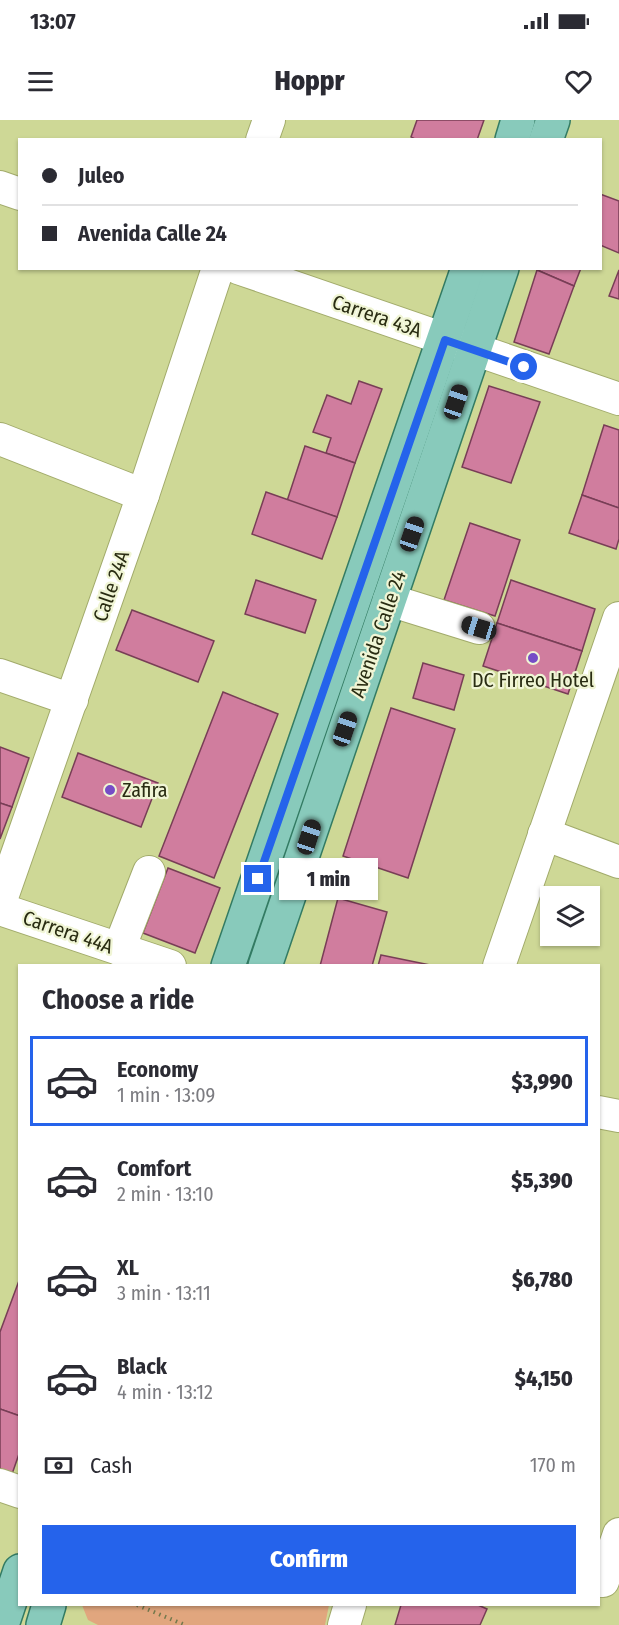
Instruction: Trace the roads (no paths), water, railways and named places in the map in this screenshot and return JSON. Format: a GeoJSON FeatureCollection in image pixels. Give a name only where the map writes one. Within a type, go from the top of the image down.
{"type":"FeatureCollection","features":[{"type":"Feature","properties":{"kind":"main road"},"geometry":{"type":"LineString","coordinates":[[513,138],[518,120]]}},
{"type":"Feature","properties":{"kind":"main road"},"geometry":{"type":"LineString","coordinates":[[547,138],[553,120]]}},
{"type":"Feature","properties":{"kind":"main road","name":"Avenida Calle 24"},"geometry":{"type":"LineString","coordinates":[[266,964],[389,600],[460,344],[468,270]]}},
{"type":"Feature","properties":{"kind":"main road","name":"Avenida Calle 24"},"geometry":{"type":"LineString","coordinates":[[229,964],[460,344],[501,270]]}},
{"type":"Feature","properties":{"kind":"main road"},"geometry":{"type":"LineString","coordinates":[[2,1625],[18,1577]]}},
{"type":"Feature","properties":{"kind":"main road"},"geometry":{"type":"LineString","coordinates":[[43,1625],[49,1606]]}},
{"type":"Feature","properties":{"kind":"street"},"geometry":{"type":"LineString","coordinates":[[263,138],[269,120]]}},
{"type":"Feature","properties":{"kind":"street"},"geometry":{"type":"LineString","coordinates":[[0,187],[18,193]]}},
{"type":"Feature","properties":{"kind":"street","name":"Calle 24A"},"geometry":{"type":"LineString","coordinates":[[0,903],[143,495],[217,270]]}},
{"type":"Feature","properties":{"kind":"street","name":"Carrera 43A"},"geometry":{"type":"LineString","coordinates":[[244,270],[619,399]]}},
{"type":"Feature","properties":{"kind":"street"},"geometry":{"type":"LineString","coordinates":[[0,439],[143,495]]}},
{"type":"Feature","properties":{"kind":"street"},"geometry":{"type":"LineString","coordinates":[[389,600],[479,628]]}},
{"type":"Feature","properties":{"kind":"street"},"geometry":{"type":"LineString","coordinates":[[500,964],[617,632]]}},
{"type":"Feature","properties":{"kind":"street"},"geometry":{"type":"LineString","coordinates":[[0,675],[72,700]]}},
{"type":"Feature","properties":{"kind":"street"},"geometry":{"type":"LineString","coordinates":[[544,834],[619,862]]}},
{"type":"Feature","properties":{"kind":"street"},"geometry":{"type":"LineString","coordinates":[[119,949],[149,872]]}},
{"type":"Feature","properties":{"kind":"street","name":"Carrera 44A"},"geometry":{"type":"LineString","coordinates":[[0,909],[164,964]]}},
{"type":"Feature","properties":{"kind":"street"},"geometry":{"type":"LineString","coordinates":[[600,1112],[619,1116]]}},
{"type":"Feature","properties":{"kind":"street"},"geometry":{"type":"LineString","coordinates":[[0,1485],[18,1491]]}},
{"type":"Feature","properties":{"kind":"street"},"geometry":{"type":"LineString","coordinates":[[607,1583],[619,1534]]}},
{"type":"Feature","properties":{"kind":"street"},"geometry":{"type":"LineString","coordinates":[[344,1625],[350,1606]]}},
{"type":"Feature","properties":{"kind":"place","name":"DC Firreo Hotel"},"geometry":{"type":"Point","coordinates":[533,658]}},
{"type":"Feature","properties":{"kind":"place","name":"Zafira"},"geometry":{"type":"Point","coordinates":[110,790]}}]}
